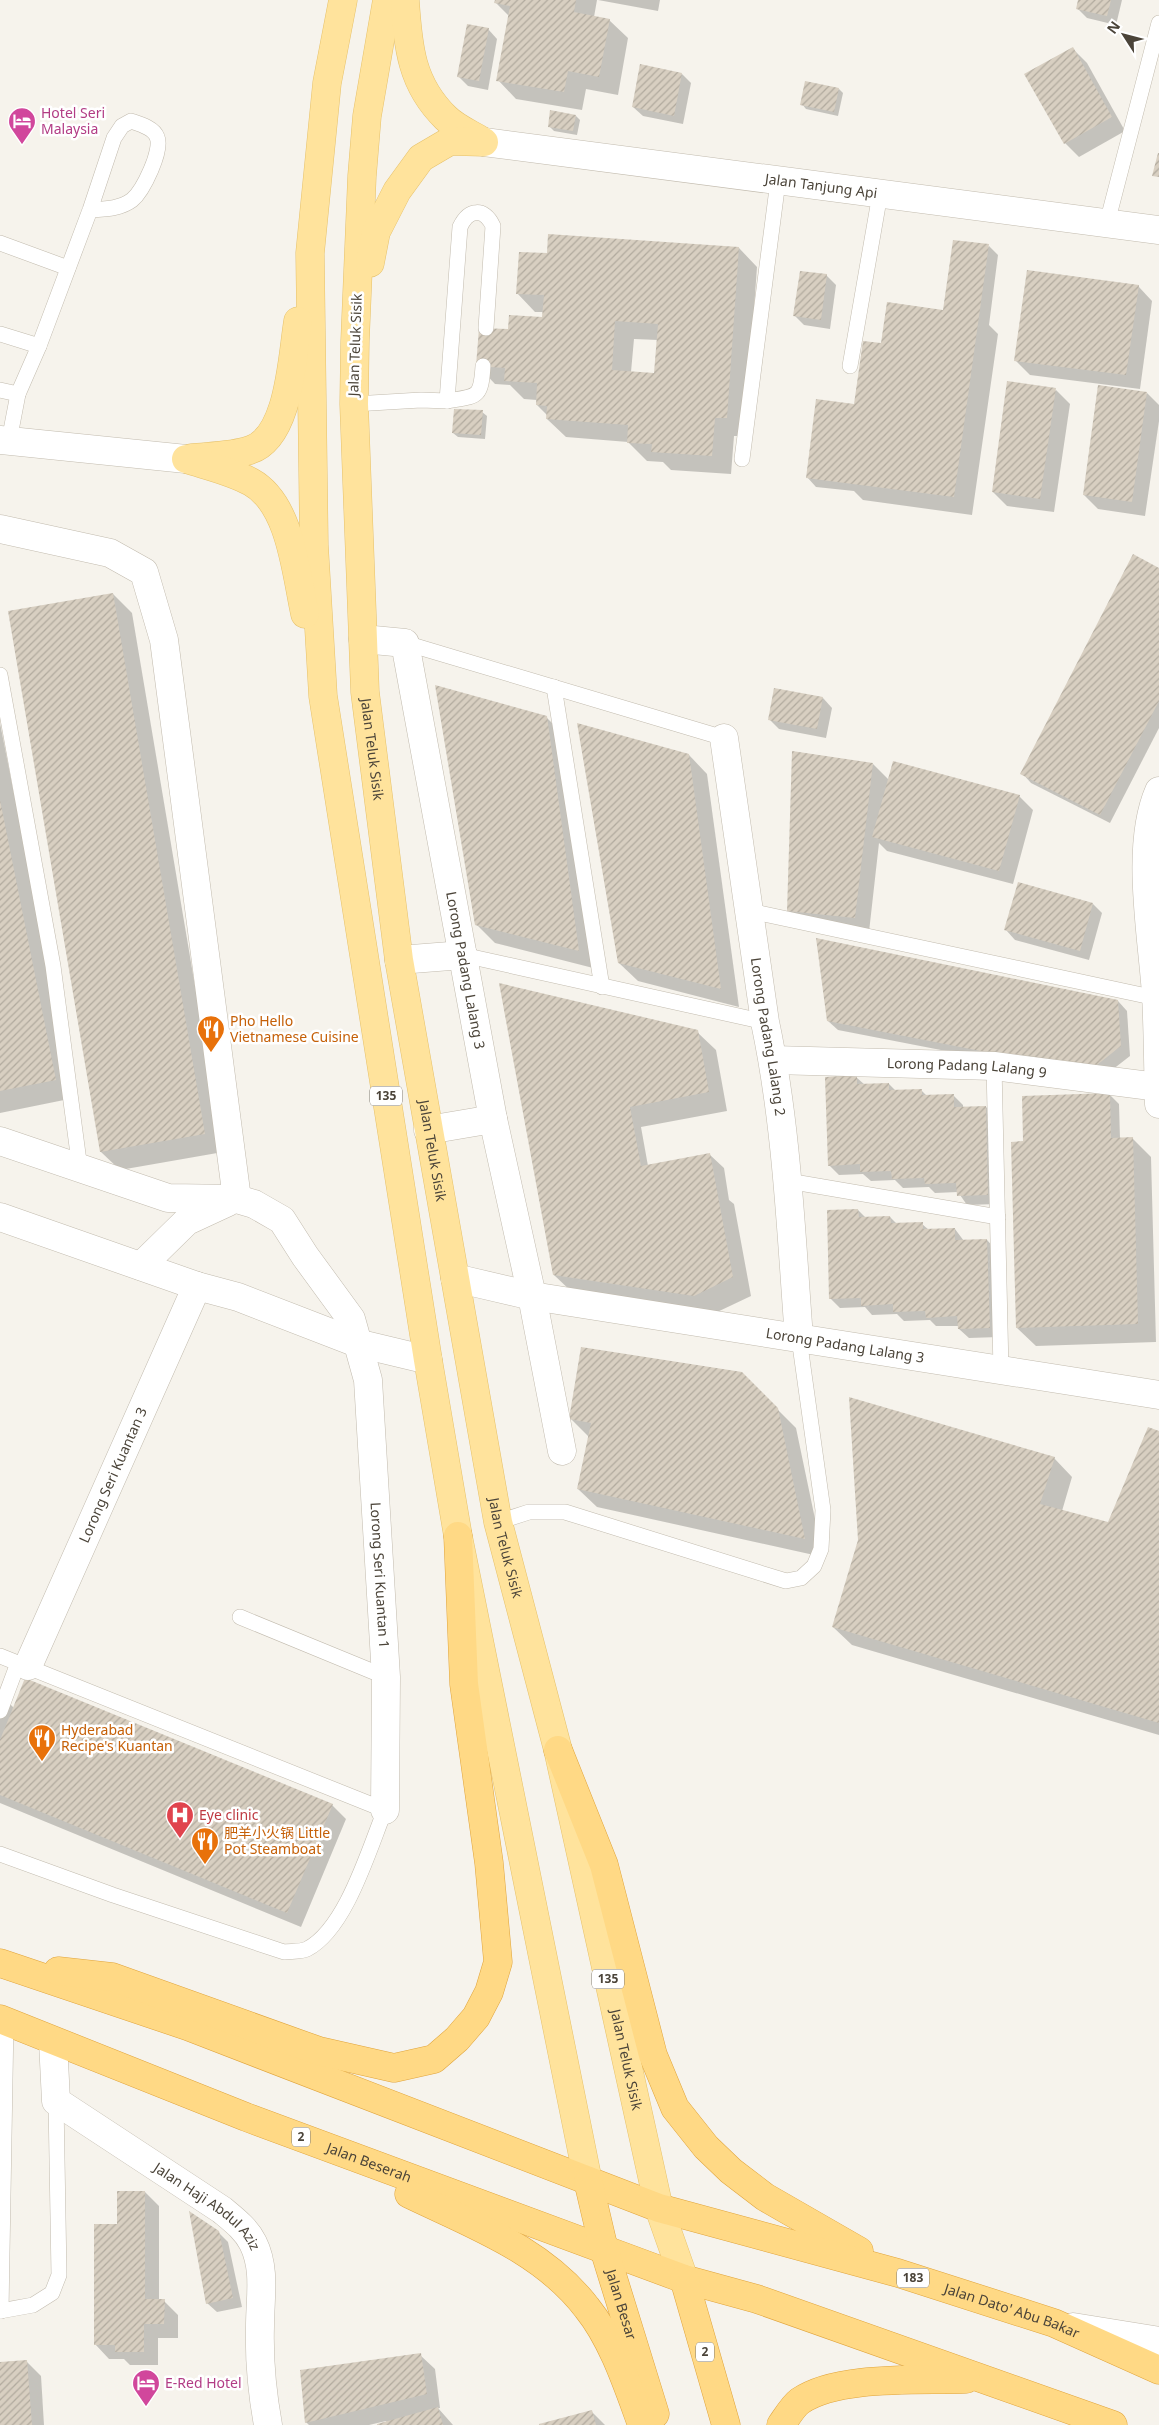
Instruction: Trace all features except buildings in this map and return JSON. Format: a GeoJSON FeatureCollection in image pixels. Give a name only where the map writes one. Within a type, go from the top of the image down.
{"type":"FeatureCollection","features":[{"type":"Feature","properties":{"kind":"highway"},"geometry":{"type":"LineString","coordinates":[[2,1964],[112,1977],[319,2051],[394,2068],[434,2059],[457,2039],[476,2017],[485,2000],[498,1962],[488,1863],[464,1684],[458,1536]]}},
{"type":"Feature","properties":{"kind":"highway"},"geometry":{"type":"LineString","coordinates":[[558,1750],[604,1865],[653,2055],[675,2108],[718,2159],[765,2197],[898,2273]]}},
{"type":"Feature","properties":{"kind":"highway"},"geometry":{"type":"LineString","coordinates":[[2,1964],[187,2026],[659,2208]]}},
{"type":"Feature","properties":{"kind":"highway","name":"Jalan Beserah"},"geometry":{"type":"LineString","coordinates":[[3,2020],[246,2117],[684,2279]]}},
{"type":"Feature","properties":{"kind":"highway"},"geometry":{"type":"LineString","coordinates":[[246,2117],[506,2240],[539,2260],[569,2286],[589,2309],[621,2369],[642,2425]]}},
{"type":"Feature","properties":{"kind":"highway","name":"Jalan Besar"},"geometry":{"type":"LineString","coordinates":[[588,2181],[604,2249],[658,2425]]}},
{"type":"Feature","properties":{"kind":"highway","name":"Jalan Dato' Abu Bakar"},"geometry":{"type":"LineString","coordinates":[[659,2208],[898,2273],[1054,2324],[1159,2370]]}},
{"type":"Feature","properties":{"kind":"highway"},"geometry":{"type":"LineString","coordinates":[[684,2279],[757,2299],[1101,2422]]}},
{"type":"Feature","properties":{"kind":"highway","name":"2"},"geometry":{"type":"LineString","coordinates":[[684,2279],[726,2425]]}},
{"type":"Feature","properties":{"kind":"highway"},"geometry":{"type":"LineString","coordinates":[[781,2425],[799,2402],[827,2388],[870,2382],[982,2379]]}},
{"type":"Feature","properties":{"kind":"main road","name":"135"},"geometry":{"type":"LineString","coordinates":[[343,0],[328,83],[310,253],[314,545],[323,696],[428,1360],[458,1536],[588,2181]]}},
{"type":"Feature","properties":{"kind":"main road","name":"Jalan Teluk Sisik"},"geometry":{"type":"LineString","coordinates":[[387,0],[367,116],[362,176],[354,404],[365,692],[399,960],[498,1522],[558,1750],[659,2208],[684,2279]]}},
{"type":"Feature","properties":{"kind":"main road"},"geometry":{"type":"LineString","coordinates":[[405,0],[412,64],[425,91],[447,119],[484,142]]}},
{"type":"Feature","properties":{"kind":"main road"},"geometry":{"type":"LineString","coordinates":[[355,341],[376,232],[397,191],[421,158],[450,140],[484,142]]}},
{"type":"Feature","properties":{"kind":"main road"},"geometry":{"type":"LineString","coordinates":[[186,459],[251,450],[269,437],[283,410],[310,253]]}},
{"type":"Feature","properties":{"kind":"main road"},"geometry":{"type":"LineString","coordinates":[[186,459],[253,483],[273,502],[284,520],[323,696]]}},
{"type":"Feature","properties":{"kind":"street","name":"Jalan Tanjung Api"},"geometry":{"type":"LineString","coordinates":[[484,142],[1159,230]]}},
{"type":"Feature","properties":{"kind":"street"},"geometry":{"type":"LineString","coordinates":[[4,441],[186,459]]}},
{"type":"Feature","properties":{"kind":"street"},"geometry":{"type":"LineString","coordinates":[[0,529],[110,553],[144,572],[164,640],[237,1199],[187,1221],[140,1266]]}},
{"type":"Feature","properties":{"kind":"street"},"geometry":{"type":"LineString","coordinates":[[363,639],[405,643]]}},
{"type":"Feature","properties":{"kind":"street","name":"Lorong Padang Lalang 3"},"geometry":{"type":"LineString","coordinates":[[405,643],[494,1119],[532,1296],[562,1451]]}},
{"type":"Feature","properties":{"kind":"street","name":"Lorong Padang Lalang 2"},"geometry":{"type":"LineString","coordinates":[[724,738],[765,1022],[773,1060],[788,1181],[799,1338]]}},
{"type":"Feature","properties":{"kind":"street"},"geometry":{"type":"LineString","coordinates":[[1159,791],[1151,809],[1146,854],[1156,998],[1159,1104]]}},
{"type":"Feature","properties":{"kind":"street"},"geometry":{"type":"LineString","coordinates":[[399,960],[463,954]]}},
{"type":"Feature","properties":{"kind":"street","name":"Lorong Padang Lalang 9"},"geometry":{"type":"LineString","coordinates":[[773,1060],[994,1066],[1158,1087]]}},
{"type":"Feature","properties":{"kind":"street"},"geometry":{"type":"LineString","coordinates":[[428,1130],[494,1119]]}},
{"type":"Feature","properties":{"kind":"street","name":"Lorong Seri Kuantan 1"},"geometry":{"type":"LineString","coordinates":[[0,1141],[168,1198],[237,1199],[254,1204],[282,1220],[305,1256],[351,1319],[368,1380],[386,1677],[385,1810]]}},
{"type":"Feature","properties":{"kind":"street"},"geometry":{"type":"LineString","coordinates":[[0,1217],[198,1286],[238,1297],[358,1343],[428,1360]]}},
{"type":"Feature","properties":{"kind":"street","name":"Lorong Padang Lalang 3"},"geometry":{"type":"LineString","coordinates":[[455,1278],[532,1296],[1159,1395]]}},
{"type":"Feature","properties":{"kind":"street","name":"Lorong Seri Kuantan 3"},"geometry":{"type":"LineString","coordinates":[[23,1664],[198,1286]]}},
{"type":"Feature","properties":{"kind":"street"},"geometry":{"type":"LineString","coordinates":[[54,2041],[56,2101]]}},
{"type":"Feature","properties":{"kind":"street","name":"Jalan Haji Abdul Aziz"},"geometry":{"type":"LineString","coordinates":[[56,2101],[222,2210],[241,2225],[254,2243],[262,2275],[261,2370],[268,2425]]}},
{"type":"Feature","properties":{"kind":"street"},"geometry":{"type":"LineString","coordinates":[[1054,2324],[1159,2341]]}},
{"type":"Feature","properties":{"kind":"lane"},"geometry":{"type":"LineString","coordinates":[[1107,223],[1159,23]]}},
{"type":"Feature","properties":{"kind":"lane"},"geometry":{"type":"LineString","coordinates":[[4,441],[18,394],[39,346],[90,210],[114,138],[122,126],[131,121],[145,126],[157,135],[160,147],[145,182],[132,200],[112,209],[90,210]]}},
{"type":"Feature","properties":{"kind":"lane"},"geometry":{"type":"LineString","coordinates":[[742,459],[778,181]]}},
{"type":"Feature","properties":{"kind":"lane"},"geometry":{"type":"LineString","coordinates":[[850,366],[880,194]]}},
{"type":"Feature","properties":{"kind":"lane"},"geometry":{"type":"LineString","coordinates":[[447,401],[460,227],[465,217],[474,212],[482,213],[488,217],[493,226],[486,328]]}},
{"type":"Feature","properties":{"kind":"lane"},"geometry":{"type":"LineString","coordinates":[[0,243],[68,268]]}},
{"type":"Feature","properties":{"kind":"lane"},"geometry":{"type":"LineString","coordinates":[[0,334],[39,346]]}},
{"type":"Feature","properties":{"kind":"lane"},"geometry":{"type":"LineString","coordinates":[[354,404],[447,401],[471,397],[478,393],[482,386],[483,366]]}},
{"type":"Feature","properties":{"kind":"lane"},"geometry":{"type":"LineString","coordinates":[[0,390],[18,394]]}},
{"type":"Feature","properties":{"kind":"lane"},"geometry":{"type":"LineString","coordinates":[[405,643],[724,738]]}},
{"type":"Feature","properties":{"kind":"lane"},"geometry":{"type":"LineString","coordinates":[[0,675],[53,966],[80,1168]]}},
{"type":"Feature","properties":{"kind":"lane"},"geometry":{"type":"LineString","coordinates":[[554,687],[602,987]]}},
{"type":"Feature","properties":{"kind":"lane"},"geometry":{"type":"LineString","coordinates":[[750,911],[1156,998]]}},
{"type":"Feature","properties":{"kind":"lane"},"geometry":{"type":"LineString","coordinates":[[463,954],[602,987],[765,1022]]}},
{"type":"Feature","properties":{"kind":"lane"},"geometry":{"type":"LineString","coordinates":[[994,1066],[1001,1370]]}},
{"type":"Feature","properties":{"kind":"lane"},"geometry":{"type":"LineString","coordinates":[[788,1181],[998,1218]]}},
{"type":"Feature","properties":{"kind":"lane"},"geometry":{"type":"LineString","coordinates":[[498,1522],[529,1512],[565,1512],[786,1581],[801,1578],[814,1566],[821,1550],[823,1510],[799,1338]]}},
{"type":"Feature","properties":{"kind":"lane"},"geometry":{"type":"LineString","coordinates":[[240,1617],[386,1677]]}},
{"type":"Feature","properties":{"kind":"lane"},"geometry":{"type":"LineString","coordinates":[[0,1656],[385,1810],[345,1906],[330,1930],[306,1949],[284,1952],[113,1895],[0,1854]]}},
{"type":"Feature","properties":{"kind":"lane"},"geometry":{"type":"LineString","coordinates":[[0,1711],[23,1664]]}},
{"type":"Feature","properties":{"kind":"lane"},"geometry":{"type":"LineString","coordinates":[[3,2020],[0,2311],[33,2305],[52,2293],[59,2275],[56,2101]]}},
{"type":"Feature","properties":{"kind":"place","name":"Hotel Seri Malaysia"},"geometry":{"type":"Point","coordinates":[22,145]}},
{"type":"Feature","properties":{"kind":"place","name":"Pho Hello Vietnamese Cuisine"},"geometry":{"type":"Point","coordinates":[211,1053]}},
{"type":"Feature","properties":{"kind":"place","name":"Hyderabad Recipe's Kuantan"},"geometry":{"type":"Point","coordinates":[42,1762]}},
{"type":"Feature","properties":{"kind":"place","name":"Eye clinic"},"geometry":{"type":"Point","coordinates":[180,1839]}},
{"type":"Feature","properties":{"kind":"place","name":"肥羊小火锅 Little Pot Steamboat"},"geometry":{"type":"Point","coordinates":[205,1865]}},
{"type":"Feature","properties":{"kind":"place","name":"E-Red Hotel"},"geometry":{"type":"Point","coordinates":[146,2407]}}]}
